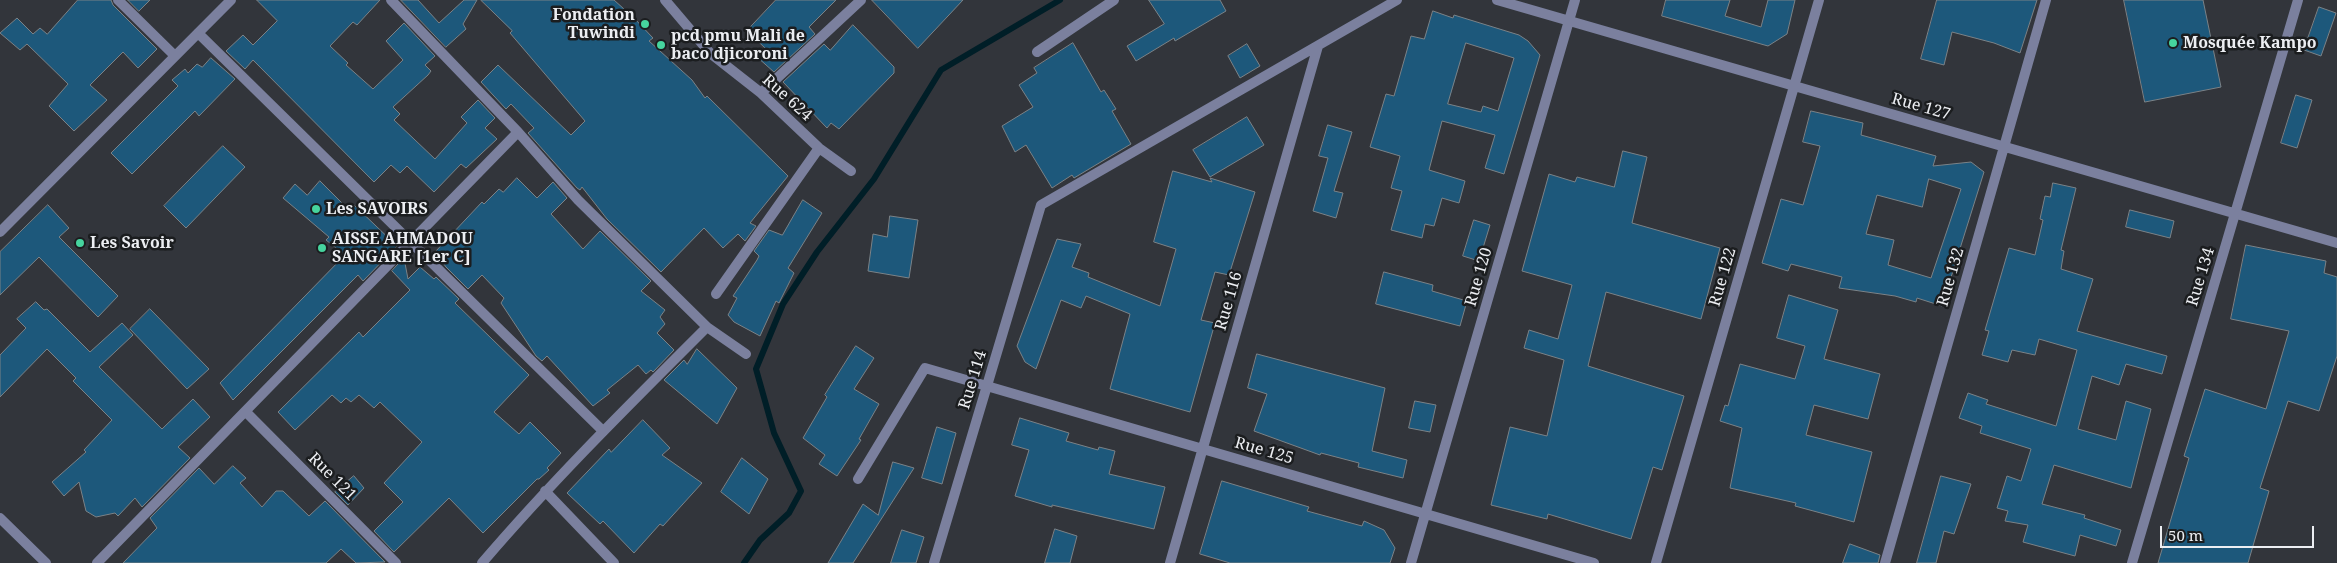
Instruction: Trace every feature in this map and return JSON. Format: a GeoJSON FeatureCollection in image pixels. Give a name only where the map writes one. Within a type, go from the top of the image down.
{"type":"FeatureCollection","features":[{"type":"Feature","properties":{"kind":"street"},"geometry":{"type":"LineString","coordinates":[[118,0],[175,56]]}},
{"type":"Feature","properties":{"kind":"street"},"geometry":{"type":"LineString","coordinates":[[0,232],[231,0]]}},
{"type":"Feature","properties":{"kind":"street"},"geometry":{"type":"LineString","coordinates":[[390,0],[518,132],[578,200],[707,327],[746,354]]}},
{"type":"Feature","properties":{"kind":"street","name":"Rue 624"},"geometry":{"type":"LineString","coordinates":[[665,0],[710,53],[761,93],[819,148],[851,171]]}},
{"type":"Feature","properties":{"kind":"street"},"geometry":{"type":"LineString","coordinates":[[1038,52],[1114,0]]}},
{"type":"Feature","properties":{"kind":"street"},"geometry":{"type":"LineString","coordinates":[[1318,46],[1397,0]]}},
{"type":"Feature","properties":{"kind":"street","name":"Rue 127"},"geometry":{"type":"LineString","coordinates":[[1497,0],[2337,243]]}},
{"type":"Feature","properties":{"kind":"street","name":"Rue 120"},"geometry":{"type":"LineString","coordinates":[[1411,563],[1575,0]]}},
{"type":"Feature","properties":{"kind":"street","name":"Rue 122"},"geometry":{"type":"LineString","coordinates":[[1656,563],[1819,0]]}},
{"type":"Feature","properties":{"kind":"street","name":"Rue 132"},"geometry":{"type":"LineString","coordinates":[[1885,563],[2046,0]]}},
{"type":"Feature","properties":{"kind":"street","name":"Rue 134"},"geometry":{"type":"LineString","coordinates":[[2132,563],[2298,0]]}},
{"type":"Feature","properties":{"kind":"street"},"geometry":{"type":"LineString","coordinates":[[761,93],[859,1]]}},
{"type":"Feature","properties":{"kind":"street"},"geometry":{"type":"LineString","coordinates":[[198,33],[603,430]]}},
{"type":"Feature","properties":{"kind":"street","name":"Rue 114"},"geometry":{"type":"LineString","coordinates":[[934,563],[1041,206],[1318,46]]}},
{"type":"Feature","properties":{"kind":"street","name":"Rue 116"},"geometry":{"type":"LineString","coordinates":[[1170,563],[1318,46]]}},
{"type":"Feature","properties":{"kind":"street"},"geometry":{"type":"LineString","coordinates":[[97,563],[518,132]]}},
{"type":"Feature","properties":{"kind":"street"},"geometry":{"type":"LineString","coordinates":[[716,294],[819,148]]}},
{"type":"Feature","properties":{"kind":"street"},"geometry":{"type":"LineString","coordinates":[[482,563],[545,491],[603,430],[707,327]]}},
{"type":"Feature","properties":{"kind":"street","name":"Rue 125"},"geometry":{"type":"LineString","coordinates":[[858,479],[925,368],[1594,563]]}},
{"type":"Feature","properties":{"kind":"street","name":"Rue 121"},"geometry":{"type":"LineString","coordinates":[[246,412],[396,563]]}},
{"type":"Feature","properties":{"kind":"street"},"geometry":{"type":"LineString","coordinates":[[545,491],[614,563]]}},
{"type":"Feature","properties":{"kind":"street"},"geometry":{"type":"LineString","coordinates":[[0,518],[46,563]]}},
{"type":"Feature","properties":{"kind":"building"},"geometry":{"type":"Polygon","coordinates":[[[78,0],[111,0],[113,5],[157,49],[138,68],[123,52],[90,85],[107,100],[74,131],[49,106],[68,84],[27,44],[20,50],[0,33],[17,18],[33,34],[40,28],[47,34],[78,0]]]}},
{"type":"Feature","properties":{"kind":"building"},"geometry":{"type":"Polygon","coordinates":[[[128,0],[150,0],[139,11],[128,0]]]}},
{"type":"Feature","properties":{"kind":"building"},"geometry":{"type":"Polygon","coordinates":[[[257,0],[380,0],[357,25],[353,22],[330,46],[348,63],[346,65],[373,89],[403,60],[386,41],[404,23],[435,56],[425,65],[431,71],[428,75],[393,107],[400,114],[394,120],[435,159],[467,123],[461,117],[478,100],[495,118],[485,128],[497,139],[466,168],[461,164],[434,192],[407,166],[400,173],[391,165],[374,182],[253,60],[245,69],[226,51],[243,35],[253,45],[277,21],[257,0]]]}},
{"type":"Feature","properties":{"kind":"building"},"geometry":{"type":"Polygon","coordinates":[[[401,0],[418,0],[439,23],[464,0],[477,0],[463,24],[466,29],[446,47],[401,0]]]}},
{"type":"Feature","properties":{"kind":"building"},"geometry":{"type":"Polygon","coordinates":[[[481,0],[614,0],[634,18],[653,38],[649,41],[692,80],[705,98],[707,96],[788,176],[750,223],[756,226],[745,241],[738,234],[723,248],[704,228],[661,272],[607,219],[582,187],[580,190],[577,188],[528,133],[534,128],[511,104],[506,109],[481,82],[498,65],[571,135],[585,121],[510,33],[512,31],[481,0]]]}},
{"type":"Feature","properties":{"kind":"building"},"geometry":{"type":"Polygon","coordinates":[[[776,0],[836,0],[809,27],[815,34],[774,72],[757,57],[765,48],[747,31],[776,0]]]}},
{"type":"Feature","properties":{"kind":"building"},"geometry":{"type":"Polygon","coordinates":[[[872,0],[963,0],[918,48],[872,0]]]}},
{"type":"Feature","properties":{"kind":"building"},"geometry":{"type":"Polygon","coordinates":[[[1149,0],[1220,0],[1226,11],[1175,41],[1174,38],[1136,61],[1127,46],[1164,24],[1149,0]]]}},
{"type":"Feature","properties":{"kind":"building"},"geometry":{"type":"Polygon","coordinates":[[[1666,0],[1730,0],[1725,16],[1761,27],[1768,0],[1795,0],[1787,34],[1768,46],[1662,16],[1666,0]]]}},
{"type":"Feature","properties":{"kind":"building"},"geometry":{"type":"Polygon","coordinates":[[[1937,0],[2037,0],[2020,53],[1994,43],[1952,32],[1944,65],[1921,59],[1937,0]]]}},
{"type":"Feature","properties":{"kind":"building","name":"Mosquée Kampo"},"geometry":{"type":"Polygon","coordinates":[[[2124,0],[2203,0],[2221,87],[2145,102],[2124,0]]]}},
{"type":"Feature","properties":{"kind":"building"},"geometry":{"type":"Polygon","coordinates":[[[2319,7],[2336,13],[2321,56],[2304,50],[2319,7]]]}},
{"type":"Feature","properties":{"kind":"building"},"geometry":{"type":"Polygon","coordinates":[[[1433,11],[1453,18],[1454,15],[1519,35],[1528,41],[1540,55],[1504,174],[1485,168],[1495,135],[1442,121],[1429,170],[1465,181],[1459,203],[1442,198],[1434,226],[1425,224],[1422,238],[1391,230],[1402,191],[1391,188],[1400,156],[1370,147],[1386,94],[1394,96],[1411,36],[1424,39],[1433,11]],[[1466,43],[1448,104],[1481,112],[1483,106],[1498,111],[1514,58],[1466,43]]]}},
{"type":"Feature","properties":{"kind":"building"},"geometry":{"type":"Polygon","coordinates":[[[853,25],[894,67],[894,73],[839,129],[831,123],[827,128],[783,82],[824,44],[830,50],[853,25]]]}},
{"type":"Feature","properties":{"kind":"building"},"geometry":{"type":"Polygon","coordinates":[[[1073,43],[1101,92],[1104,90],[1116,109],[1112,111],[1131,144],[1074,178],[1072,175],[1052,188],[1026,145],[1015,152],[1002,126],[1033,107],[1019,85],[1037,73],[1034,68],[1073,43]]]}},
{"type":"Feature","properties":{"kind":"building"},"geometry":{"type":"Polygon","coordinates":[[[1247,44],[1260,66],[1240,78],[1228,56],[1247,44]]]}},
{"type":"Feature","properties":{"kind":"building"},"geometry":{"type":"Polygon","coordinates":[[[211,58],[235,79],[199,116],[195,111],[132,174],[111,153],[178,86],[172,80],[185,69],[188,73],[197,64],[202,67],[211,58]]]}},
{"type":"Feature","properties":{"kind":"building"},"geometry":{"type":"Polygon","coordinates":[[[2296,95],[2312,100],[2297,148],[2281,143],[2296,95]]]}},
{"type":"Feature","properties":{"kind":"building"},"geometry":{"type":"Polygon","coordinates":[[[1811,111],[1863,123],[1861,135],[1936,156],[1933,166],[1971,162],[1984,172],[1942,306],[1917,298],[1916,302],[1895,296],[1839,288],[1842,277],[1791,264],[1788,271],[1762,263],[1781,199],[1803,205],[1820,146],[1803,142],[1811,111]],[[1929,179],[1922,207],[1877,195],[1866,234],[1894,240],[1888,265],[1931,278],[1961,189],[1929,179]]]}},
{"type":"Feature","properties":{"kind":"building"},"geometry":{"type":"Polygon","coordinates":[[[1247,117],[1264,145],[1210,177],[1193,150],[1247,117]]]}},
{"type":"Feature","properties":{"kind":"building"},"geometry":{"type":"Polygon","coordinates":[[[1328,125],[1352,132],[1334,191],[1343,193],[1336,218],[1313,211],[1328,158],[1319,156],[1328,125]]]}},
{"type":"Feature","properties":{"kind":"building"},"geometry":{"type":"Polygon","coordinates":[[[223,146],[245,167],[186,228],[164,206],[223,146]]]}},
{"type":"Feature","properties":{"kind":"building"},"geometry":{"type":"Polygon","coordinates":[[[1623,151],[1647,157],[1632,223],[1720,248],[1701,319],[1606,292],[1588,366],[1684,396],[1662,470],[1653,467],[1631,539],[1548,514],[1547,519],[1491,505],[1510,427],[1547,436],[1564,360],[1524,348],[1529,330],[1558,339],[1572,285],[1522,271],[1549,174],[1575,182],[1577,177],[1614,187],[1623,151]]]}},
{"type":"Feature","properties":{"kind":"building"},"geometry":{"type":"Polygon","coordinates":[[[1173,171],[1212,182],[1210,178],[1255,192],[1229,275],[1215,272],[1201,320],[1215,323],[1190,412],[1110,389],[1130,314],[1086,296],[1081,308],[1061,300],[1036,369],[1025,362],[1017,346],[1057,239],[1081,244],[1072,267],[1089,273],[1088,277],[1160,306],[1176,249],[1154,242],[1173,171]]]}},
{"type":"Feature","properties":{"kind":"building"},"geometry":{"type":"Polygon","coordinates":[[[517,178],[537,198],[553,182],[567,198],[551,214],[583,249],[600,231],[651,281],[641,291],[665,310],[660,317],[665,324],[657,333],[674,350],[653,372],[651,370],[646,374],[638,365],[607,390],[610,393],[593,406],[547,356],[542,361],[536,356],[501,303],[504,298],[482,275],[468,289],[446,267],[435,252],[482,202],[484,204],[499,189],[503,192],[517,178]]]}},
{"type":"Feature","properties":{"kind":"building"},"geometry":{"type":"Polygon","coordinates":[[[320,181],[349,210],[354,205],[397,246],[363,281],[358,275],[233,400],[220,383],[345,255],[326,240],[329,237],[283,198],[295,184],[307,195],[320,181]]]}},
{"type":"Feature","properties":{"kind":"building"},"geometry":{"type":"Polygon","coordinates":[[[2053,183],[2076,188],[2061,250],[2064,251],[2061,269],[2093,279],[2077,331],[2167,356],[2162,374],[2126,364],[2119,385],[2092,376],[2078,429],[2116,440],[2126,401],[2151,409],[2131,488],[2054,465],[2042,504],[2085,515],[2084,518],[2121,530],[2116,546],[2080,535],[2075,556],[2023,542],[2028,525],[2005,521],[2008,511],[1997,508],[2007,476],[2021,481],[2031,449],[1980,433],[1982,426],[1959,418],[1968,393],[1988,400],[1986,404],[2056,426],[2077,350],[2039,339],[2035,355],[2012,350],[2008,362],[1982,355],[1989,331],[1985,330],[2009,248],[2035,255],[2043,220],[2040,219],[2045,196],[2050,197],[2053,183]]]}},
{"type":"Feature","properties":{"kind":"building"},"geometry":{"type":"Polygon","coordinates":[[[803,200],[822,213],[788,268],[794,273],[779,303],[776,301],[760,336],[734,322],[728,315],[737,298],[733,296],[757,260],[759,256],[754,251],[769,230],[782,235],[803,200]]]}},
{"type":"Feature","properties":{"kind":"building"},"geometry":{"type":"Polygon","coordinates":[[[48,205],[69,228],[59,237],[118,296],[98,317],[39,257],[0,295],[0,252],[48,205]]]}},
{"type":"Feature","properties":{"kind":"building"},"geometry":{"type":"Polygon","coordinates":[[[2130,210],[2174,221],[2170,238],[2126,227],[2130,210]]]}},
{"type":"Feature","properties":{"kind":"building"},"geometry":{"type":"Polygon","coordinates":[[[890,216],[918,220],[909,278],[868,271],[873,234],[887,237],[890,216]]]}},
{"type":"Feature","properties":{"kind":"building"},"geometry":{"type":"Polygon","coordinates":[[[1474,220],[1490,225],[1479,261],[1463,256],[1474,220]]]}},
{"type":"Feature","properties":{"kind":"building"},"geometry":{"type":"Polygon","coordinates":[[[2246,245],[2326,261],[2324,273],[2337,277],[2337,356],[2319,411],[2288,401],[2260,488],[2269,491],[2248,563],[2158,563],[2189,458],[2184,456],[2205,389],[2266,409],[2289,331],[2231,319],[2246,245]]]}},
{"type":"Feature","properties":{"kind":"building"},"geometry":{"type":"Polygon","coordinates":[[[404,258],[408,279],[420,267],[434,279],[436,277],[459,299],[455,303],[529,375],[494,412],[519,434],[530,422],[561,453],[547,468],[549,470],[537,479],[483,533],[449,498],[394,552],[374,531],[403,502],[384,483],[422,442],[380,402],[374,408],[359,395],[351,402],[346,398],[341,403],[332,395],[295,430],[278,412],[359,332],[363,337],[410,290],[392,271],[404,258]]]}},
{"type":"Feature","properties":{"kind":"building"},"geometry":{"type":"Polygon","coordinates":[[[1384,272],[1433,285],[1432,291],[1467,301],[1460,326],[1376,304],[1384,272]]]}},
{"type":"Feature","properties":{"kind":"building"},"geometry":{"type":"Polygon","coordinates":[[[1789,295],[1838,310],[1824,359],[1880,374],[1868,419],[1814,405],[1806,435],[1872,452],[1854,522],[1795,506],[1796,503],[1730,488],[1742,428],[1720,421],[1725,405],[1728,406],[1740,364],[1795,379],[1805,346],[1777,338],[1789,295]]]}},
{"type":"Feature","properties":{"kind":"building"},"geometry":{"type":"Polygon","coordinates":[[[36,302],[44,310],[47,309],[90,352],[122,323],[133,335],[99,367],[162,429],[193,399],[210,417],[178,447],[190,458],[142,507],[135,498],[118,516],[115,513],[96,517],[86,511],[79,482],[64,496],[52,482],[86,452],[84,450],[112,420],[73,381],[76,378],[47,349],[0,397],[0,355],[26,328],[17,319],[36,302]]]}},
{"type":"Feature","properties":{"kind":"building"},"geometry":{"type":"Polygon","coordinates":[[[150,309],[209,369],[187,389],[130,329],[150,309]]]}},
{"type":"Feature","properties":{"kind":"building"},"geometry":{"type":"Polygon","coordinates":[[[856,346],[874,358],[854,389],[879,404],[859,439],[861,440],[837,476],[819,464],[825,455],[803,438],[827,397],[825,395],[856,346]]]}},
{"type":"Feature","properties":{"kind":"building"},"geometry":{"type":"Polygon","coordinates":[[[697,349],[737,388],[717,424],[664,380],[684,360],[687,364],[697,349]]]}},
{"type":"Feature","properties":{"kind":"building"},"geometry":{"type":"Polygon","coordinates":[[[1257,354],[1385,388],[1372,451],[1407,460],[1403,478],[1358,467],[1359,463],[1321,453],[1320,455],[1254,431],[1267,394],[1248,388],[1257,354]]]}},
{"type":"Feature","properties":{"kind":"building"},"geometry":{"type":"Polygon","coordinates":[[[1415,401],[1436,405],[1430,432],[1409,428],[1415,401]]]}},
{"type":"Feature","properties":{"kind":"building"},"geometry":{"type":"Polygon","coordinates":[[[1020,418],[1069,433],[1066,441],[1098,450],[1099,447],[1115,451],[1109,474],[1165,487],[1154,529],[1052,505],[1052,507],[1015,496],[1029,450],[1012,445],[1020,418]]]}},
{"type":"Feature","properties":{"kind":"building"},"geometry":{"type":"Polygon","coordinates":[[[643,420],[670,448],[662,455],[702,483],[663,526],[660,524],[634,553],[603,521],[600,524],[567,493],[609,449],[611,452],[643,420]]]}},
{"type":"Feature","properties":{"kind":"building"},"geometry":{"type":"Polygon","coordinates":[[[937,427],[956,433],[942,484],[922,478],[937,427]]]}},
{"type":"Feature","properties":{"kind":"building"},"geometry":{"type":"Polygon","coordinates":[[[742,458],[768,479],[749,514],[721,492],[742,458]]]}},
{"type":"Feature","properties":{"kind":"building"},"geometry":{"type":"Polygon","coordinates":[[[893,462],[914,468],[853,563],[828,563],[863,504],[878,515],[893,462]]]}},
{"type":"Feature","properties":{"kind":"building"},"geometry":{"type":"Polygon","coordinates":[[[233,466],[246,478],[240,483],[262,507],[276,491],[283,491],[309,516],[325,501],[385,562],[356,563],[341,549],[326,563],[123,563],[157,528],[150,518],[199,468],[214,484],[233,466]]]}},
{"type":"Feature","properties":{"kind":"building"},"geometry":{"type":"Polygon","coordinates":[[[354,476],[364,488],[348,505],[335,492],[354,476]]]}},
{"type":"Feature","properties":{"kind":"building"},"geometry":{"type":"Polygon","coordinates":[[[1941,476],[1971,484],[1954,534],[1944,531],[1936,563],[1917,563],[1941,476]]]}},
{"type":"Feature","properties":{"kind":"building"},"geometry":{"type":"Polygon","coordinates":[[[1222,481],[1309,507],[1307,511],[1362,526],[1364,521],[1384,530],[1395,548],[1390,563],[1230,563],[1200,554],[1222,481]]]}},
{"type":"Feature","properties":{"kind":"building"},"geometry":{"type":"Polygon","coordinates":[[[1055,529],[1077,536],[1070,563],[1045,563],[1055,529]]]}},
{"type":"Feature","properties":{"kind":"building"},"geometry":{"type":"Polygon","coordinates":[[[902,530],[924,537],[916,563],[891,563],[902,530]]]}},
{"type":"Feature","properties":{"kind":"building"},"geometry":{"type":"Polygon","coordinates":[[[1850,544],[1880,555],[1878,563],[1843,563],[1850,544]]]}},
{"type":"Feature","properties":{"kind":"waterway"},"geometry":{"type":"LineString","coordinates":[[744,563],[760,540],[789,513],[801,491],[774,433],[756,369],[783,304],[817,252],[874,179],[941,70],[1060,0]]}},
{"type":"Feature","properties":{"kind":"place","name":"Fondation Tuwindi"},"geometry":{"type":"Point","coordinates":[645,24]}},
{"type":"Feature","properties":{"kind":"place","name":"Mosquée Kampo"},"geometry":{"type":"Point","coordinates":[2173,43]}},
{"type":"Feature","properties":{"kind":"place","name":"pcd pmu Mali de baco djicoroni"},"geometry":{"type":"Point","coordinates":[661,45]}},
{"type":"Feature","properties":{"kind":"place","name":"Les SAVOIRS"},"geometry":{"type":"Point","coordinates":[316,209]}},
{"type":"Feature","properties":{"kind":"place","name":"Les Savoir"},"geometry":{"type":"Point","coordinates":[80,243]}},
{"type":"Feature","properties":{"kind":"place","name":"AISSE AHMADOU SANGARE [1er C]"},"geometry":{"type":"Point","coordinates":[322,248]}}]}
